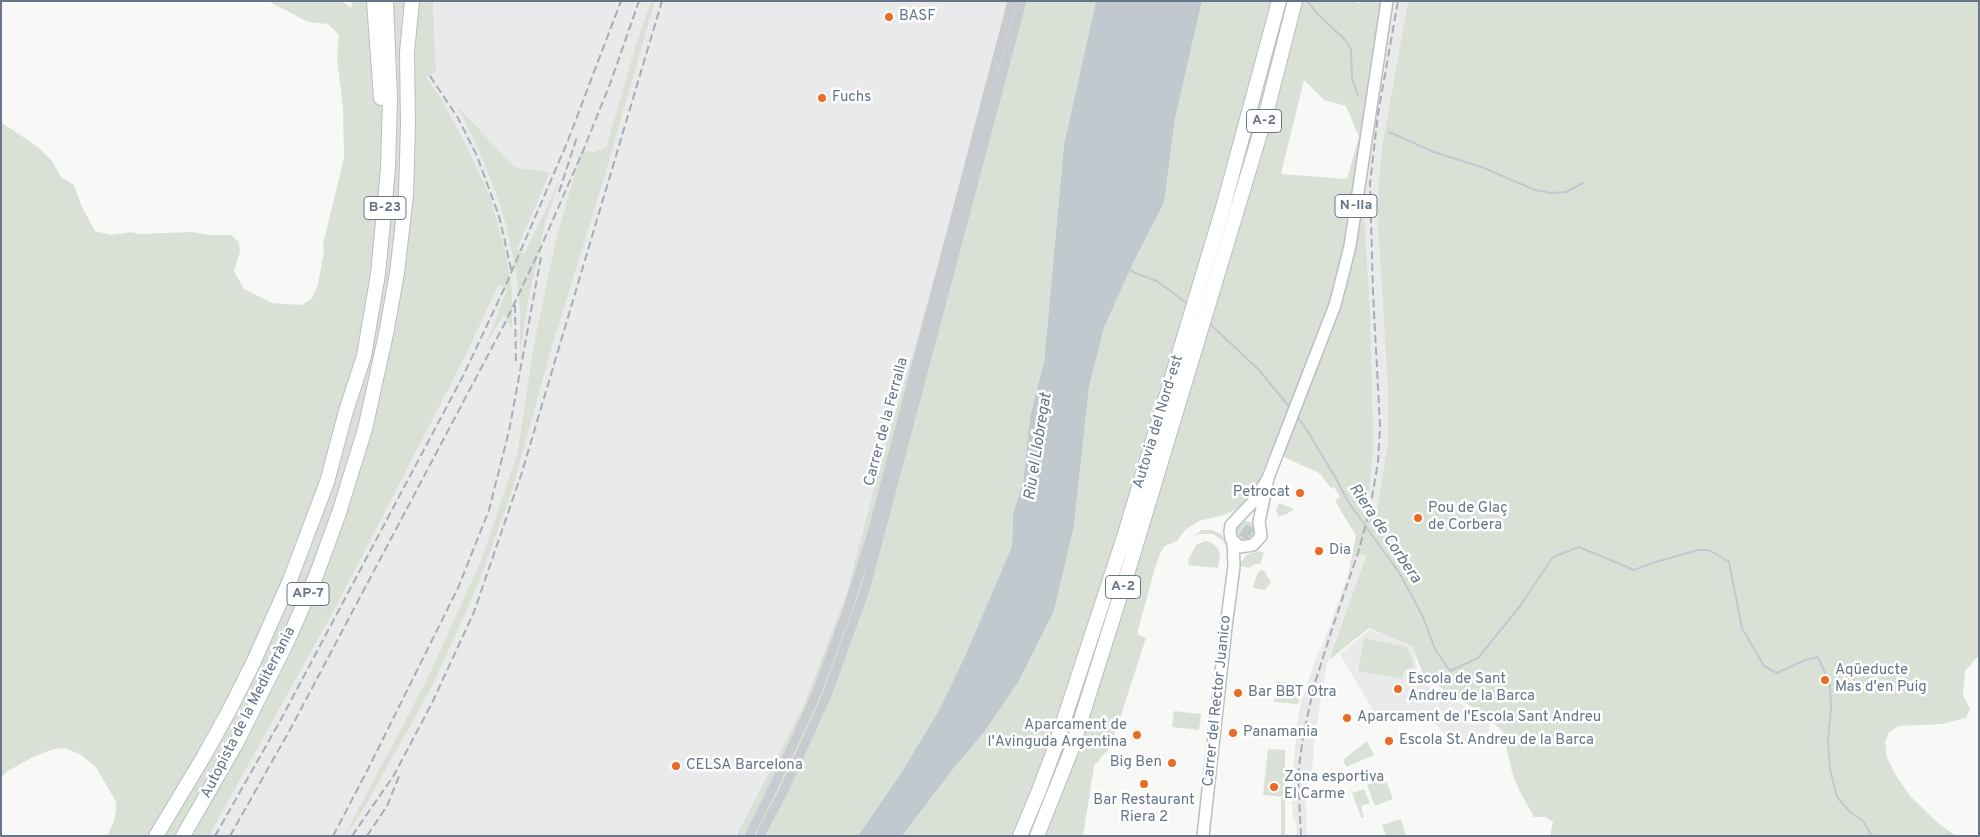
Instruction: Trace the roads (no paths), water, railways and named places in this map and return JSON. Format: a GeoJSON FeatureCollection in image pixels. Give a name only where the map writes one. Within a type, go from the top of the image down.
{"type":"FeatureCollection","features":[{"type":"Feature","properties":{"kind":"highway","name":"AP-7"},"geometry":{"type":"LineString","coordinates":[[346,411],[366,298],[380,177],[381,85],[374,1]]}},
{"type":"Feature","properties":{"kind":"highway","name":"B-23"},"geometry":{"type":"LineString","coordinates":[[346,411],[366,345],[378,274],[386,204],[390,98],[386,1]]}},
{"type":"Feature","properties":{"kind":"highway"},"geometry":{"type":"LineString","coordinates":[[404,1],[407,52]]}},
{"type":"Feature","properties":{"kind":"highway","name":"Autopista de la Mediterrània"},"geometry":{"type":"LineString","coordinates":[[183,836],[237,742],[289,638],[324,553],[355,464],[380,367],[397,273],[406,195],[408,124],[407,52],[412,1]]}},
{"type":"Feature","properties":{"kind":"highway"},"geometry":{"type":"LineString","coordinates":[[1258,79],[1269,1]]}},
{"type":"Feature","properties":{"kind":"highway","name":"Autovia del Nord-est"},"geometry":{"type":"LineString","coordinates":[[1020,836],[1050,761],[1124,537],[1224,204],[1279,1]]}},
{"type":"Feature","properties":{"kind":"highway","name":"Autovia del Nord-est"},"geometry":{"type":"LineString","coordinates":[[1038,836],[1071,752],[1129,568],[1268,107],[1295,1]]}},
{"type":"Feature","properties":{"kind":"highway"},"geometry":{"type":"LineString","coordinates":[[1291,16],[1298,1]]}},
{"type":"Feature","properties":{"kind":"highway","name":"Autopista de la Mediterrània"},"geometry":{"type":"LineString","coordinates":[[156,836],[204,756],[254,661],[287,589],[310,532],[327,482],[346,411]]}},
{"type":"Feature","properties":{"kind":"main road","name":"N-IIa"},"geometry":{"type":"LineString","coordinates":[[1234,566],[1250,547],[1258,542],[1261,536],[1259,522],[1268,478],[1334,305],[1344,270],[1350,246],[1386,1]]}},
{"type":"Feature","properties":{"kind":"main road","name":"N-IIa"},"geometry":{"type":"LineString","coordinates":[[1233,542],[1230,528],[1234,519],[1241,516],[1254,501],[1268,478]]}},
{"type":"Feature","properties":{"kind":"main road"},"geometry":{"type":"LineString","coordinates":[[1241,516],[1253,517],[1259,522]]}},
{"type":"Feature","properties":{"kind":"main road"},"geometry":{"type":"LineString","coordinates":[[1233,542],[1240,547],[1250,547]]}},
{"type":"Feature","properties":{"kind":"main road","name":"Carrer del Rector Juanico"},"geometry":{"type":"LineString","coordinates":[[1203,836],[1234,566],[1233,542]]}},
{"type":"Feature","properties":{"kind":"street","name":"Carrer de la Ferralla"},"geometry":{"type":"LineString","coordinates":[[749,836],[817,692],[850,602],[873,530],[1012,1]]}},
{"type":"Feature","properties":{"kind":"street","name":"Carrer de la Ferralla"},"geometry":{"type":"LineString","coordinates":[[760,836],[784,790],[827,695],[865,590],[1022,1]]}},
{"type":"Feature","properties":{"kind":"water","name":"Riu el Llobregat"},"geometry":{"type":"Polygon","coordinates":[[[1096,1],[1202,1],[1175,119],[1164,203],[1133,263],[1104,328],[1089,387],[1074,526],[1054,611],[1019,681],[985,731],[902,836],[858,836],[903,770],[939,710],[965,656],[1012,546],[1013,513],[1023,483],[1030,416],[1044,362],[1064,144],[1096,1]]]}},
{"type":"Feature","properties":{"kind":"water"},"geometry":{"type":"Polygon","coordinates":[[[1246,524],[1254,529],[1247,540],[1239,535],[1246,524]]]}},
{"type":"Feature","properties":{"kind":"waterway"},"geometry":{"type":"LineString","coordinates":[[1307,1],[1345,40],[1351,49],[1352,79],[1358,95]]}},
{"type":"Feature","properties":{"kind":"waterway"},"geometry":{"type":"LineString","coordinates":[[1389,132],[1434,152],[1484,168],[1535,190],[1551,193],[1566,192],[1583,183]]}},
{"type":"Feature","properties":{"kind":"waterway","name":"Riera de Corbera"},"geometry":{"type":"LineString","coordinates":[[1128,268],[1135,273],[1157,281],[1188,304]]}},
{"type":"Feature","properties":{"kind":"waterway","name":"Riera de Corbera"},"geometry":{"type":"LineString","coordinates":[[1210,324],[1259,370],[1291,409]]}},
{"type":"Feature","properties":{"kind":"waterway","name":"Riera de Corbera"},"geometry":{"type":"LineString","coordinates":[[1297,417],[1334,475],[1349,503],[1400,574],[1423,617],[1435,649],[1450,671],[1478,658],[1520,606],[1553,557],[1579,547],[1634,570],[1698,550],[1709,550],[1729,562],[1742,628],[1764,666],[1777,673],[1805,660],[1818,657],[1830,685],[1831,708],[1828,739],[1830,769],[1837,797],[1850,812],[1863,821],[1872,836]]}},
{"type":"Feature","properties":{"kind":"railway"},"geometry":{"type":"LineString","coordinates":[[215,836],[279,723],[463,376],[505,287],[567,143],[621,1]]}},
{"type":"Feature","properties":{"kind":"railway"},"geometry":{"type":"LineString","coordinates":[[230,836],[292,726],[506,321],[583,151],[610,84],[639,1]]}},
{"type":"Feature","properties":{"kind":"railway"},"geometry":{"type":"LineString","coordinates":[[352,836],[394,775],[432,703],[474,612],[522,472],[662,1]]}},
{"type":"Feature","properties":{"kind":"railway"},"geometry":{"type":"LineString","coordinates":[[1301,836],[1298,774],[1303,737],[1314,686],[1358,553],[1370,509],[1378,462],[1380,426],[1370,183],[1378,114],[1398,1]]}},
{"type":"Feature","properties":{"kind":"railway"},"geometry":{"type":"LineString","coordinates":[[430,76],[458,118],[477,156],[499,216],[512,273]]}},
{"type":"Feature","properties":{"kind":"railway"},"geometry":{"type":"LineString","coordinates":[[559,192],[577,137]]}},
{"type":"Feature","properties":{"kind":"railway"},"geometry":{"type":"LineString","coordinates":[[333,836],[458,588],[489,510],[509,431],[541,257]]}},
{"type":"Feature","properties":{"kind":"railway"},"geometry":{"type":"LineString","coordinates":[[515,305],[516,365]]}},
{"type":"Feature","properties":{"kind":"railway"},"geometry":{"type":"LineString","coordinates":[[367,836],[387,806],[400,774]]}},
{"type":"Feature","properties":{"kind":"place","name":"BASF"},"geometry":{"type":"Point","coordinates":[889,17]}},
{"type":"Feature","properties":{"kind":"place","name":"Fuchs"},"geometry":{"type":"Point","coordinates":[822,98]}},
{"type":"Feature","properties":{"kind":"place","name":"Petrocat"},"geometry":{"type":"Point","coordinates":[1300,493]}},
{"type":"Feature","properties":{"kind":"place","name":"Pou de Glaç de Corbera"},"geometry":{"type":"Point","coordinates":[1418,518]}},
{"type":"Feature","properties":{"kind":"place","name":"Dia"},"geometry":{"type":"Point","coordinates":[1319,551]}},
{"type":"Feature","properties":{"kind":"place","name":"Aqüeducte Mas d'en Puig"},"geometry":{"type":"Point","coordinates":[1825,680]}},
{"type":"Feature","properties":{"kind":"place","name":"Escola de Sant Andreu de la Barca"},"geometry":{"type":"Point","coordinates":[1398,689]}},
{"type":"Feature","properties":{"kind":"place","name":"Bar BBT Otra"},"geometry":{"type":"Point","coordinates":[1238,693]}},
{"type":"Feature","properties":{"kind":"place","name":"Aparcament de l'Escola Sant Andreu"},"geometry":{"type":"Point","coordinates":[1347,718]}},
{"type":"Feature","properties":{"kind":"place","name":"Panamania"},"geometry":{"type":"Point","coordinates":[1233,733]}},
{"type":"Feature","properties":{"kind":"place","name":"Aparcament de l'Avinguda Argentina"},"geometry":{"type":"Point","coordinates":[1137,735]}},
{"type":"Feature","properties":{"kind":"place","name":"Escola St. Andreu de la Barca"},"geometry":{"type":"Point","coordinates":[1389,741]}},
{"type":"Feature","properties":{"kind":"place","name":"Big Ben"},"geometry":{"type":"Point","coordinates":[1172,763]}},
{"type":"Feature","properties":{"kind":"place","name":"CELSA Barcelona"},"geometry":{"type":"Point","coordinates":[676,766]}},
{"type":"Feature","properties":{"kind":"place","name":"Bar Restaurant Riera 2"},"geometry":{"type":"Point","coordinates":[1144,784]}},
{"type":"Feature","properties":{"kind":"place","name":"Zona esportiva El Carme"},"geometry":{"type":"Point","coordinates":[1274,787]}}]}
